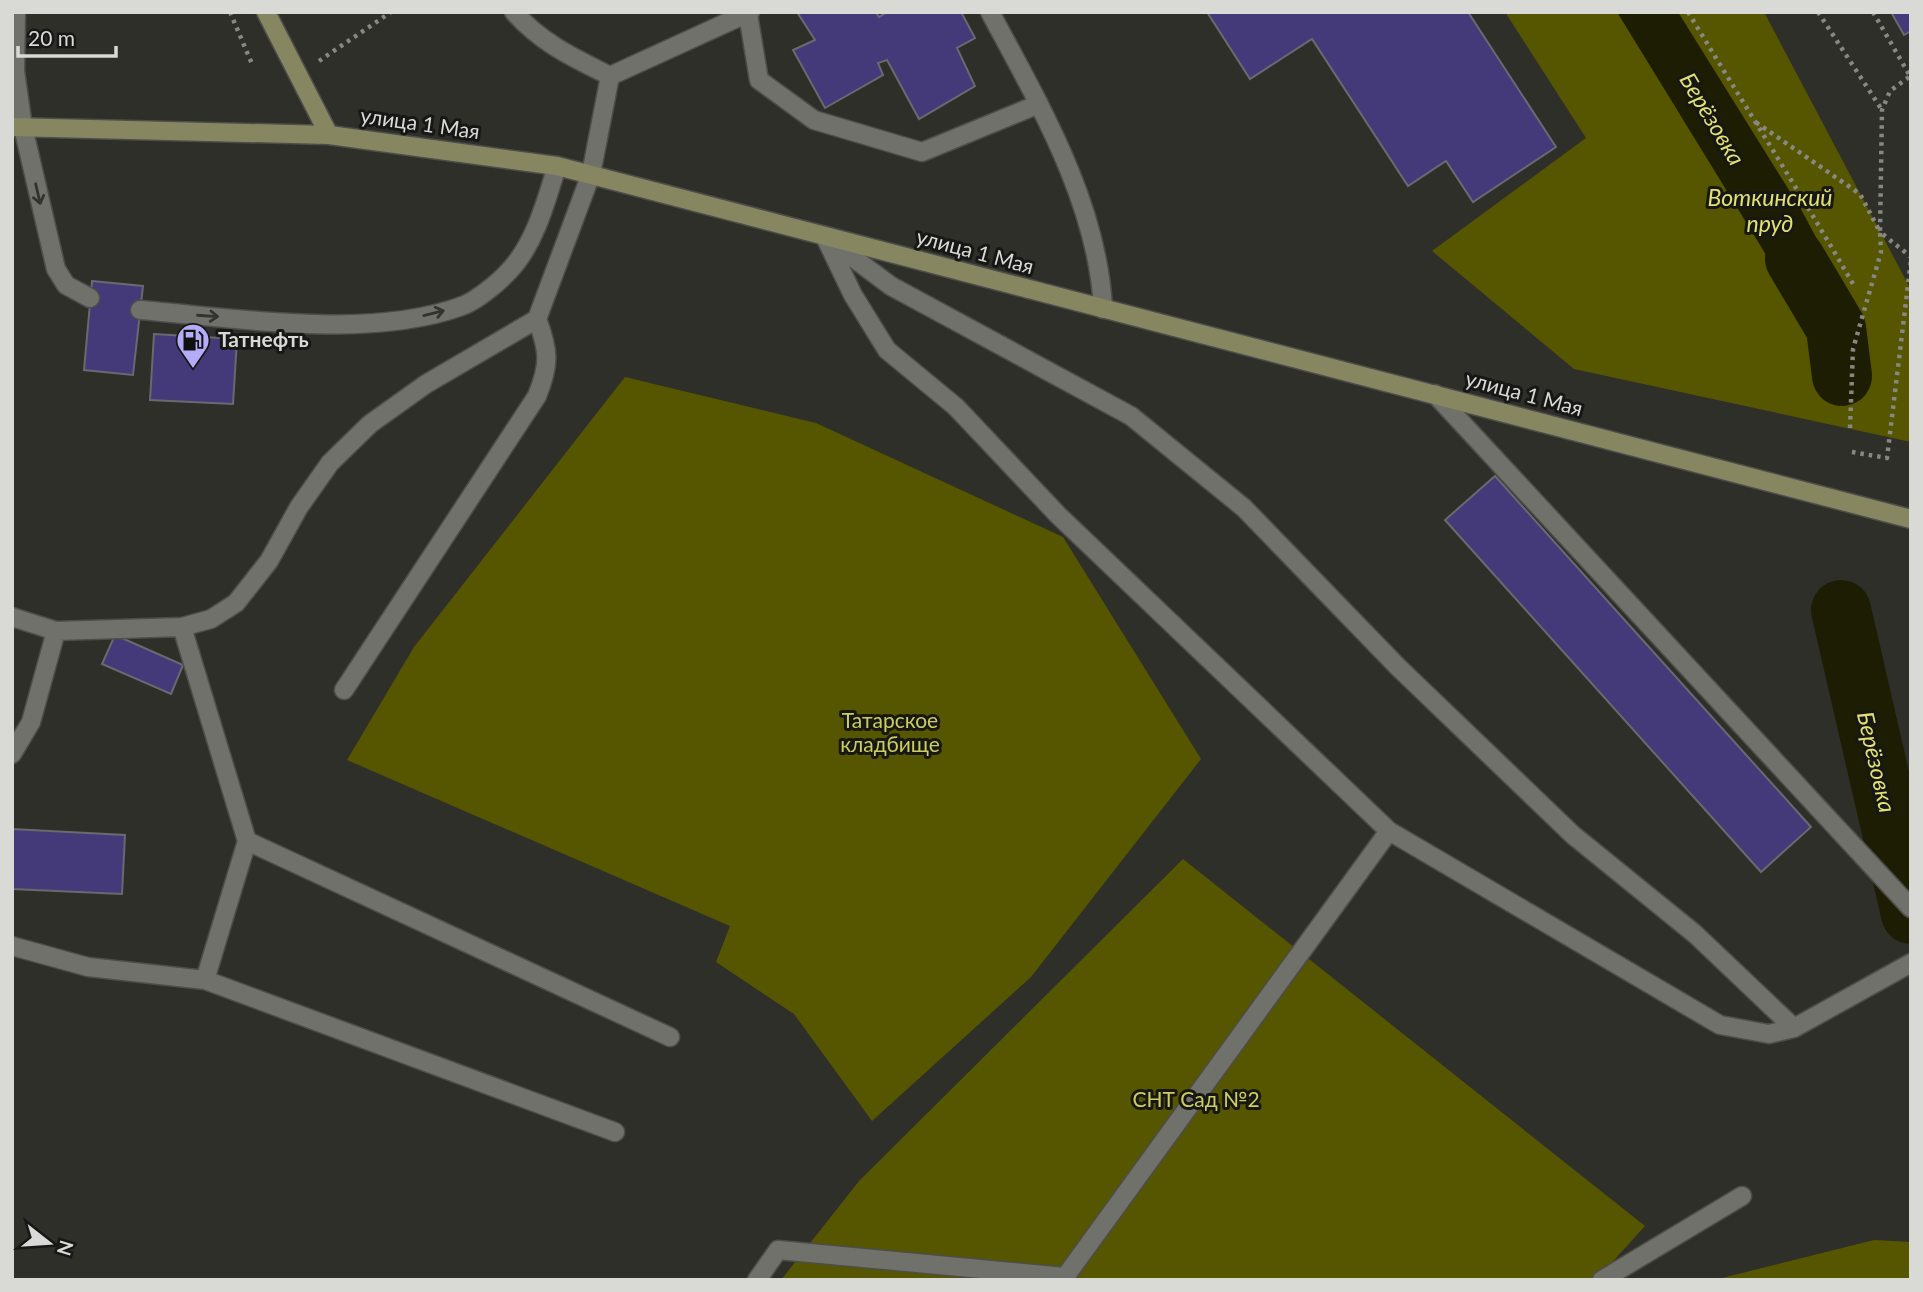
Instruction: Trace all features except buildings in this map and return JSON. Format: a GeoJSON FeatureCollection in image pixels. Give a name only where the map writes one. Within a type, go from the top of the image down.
{"type":"FeatureCollection","features":[{"type":"Feature","properties":{"kind":"main road"},"geometry":{"type":"LineString","coordinates":[[266,12],[329,135]]}},
{"type":"Feature","properties":{"kind":"main road","name":"улица 1 Мая"},"geometry":{"type":"LineString","coordinates":[[18,127],[329,135],[558,166],[1911,519]]}},
{"type":"Feature","properties":{"kind":"lane"},"geometry":{"type":"LineString","coordinates":[[16,12],[18,127],[56,269],[66,285],[90,298]]}},
{"type":"Feature","properties":{"kind":"lane"},"geometry":{"type":"LineString","coordinates":[[514,12],[530,30],[562,52],[610,76]]}},
{"type":"Feature","properties":{"kind":"lane"},"geometry":{"type":"LineString","coordinates":[[990,12],[1039,104],[1084,209],[1102,277],[1103,309]]}},
{"type":"Feature","properties":{"kind":"lane"},"geometry":{"type":"LineString","coordinates":[[610,76],[749,13],[759,80],[814,120],[922,152],[1039,104]]}},
{"type":"Feature","properties":{"kind":"lane"},"geometry":{"type":"LineString","coordinates":[[12,617],[56,631],[182,627],[211,619],[236,603],[269,561],[299,507],[330,464],[370,424],[426,384],[537,319],[591,174],[610,76]]}},
{"type":"Feature","properties":{"kind":"lane"},"geometry":{"type":"LineString","coordinates":[[140,310],[319,324],[410,320],[464,306],[510,271],[537,226],[558,166]]}},
{"type":"Feature","properties":{"kind":"lane"},"geometry":{"type":"LineString","coordinates":[[825,237],[853,295],[887,350],[956,407],[1058,515],[1389,831],[1720,1025],[1769,1034],[1794,1028],[1813,1020],[1911,963]]}},
{"type":"Feature","properties":{"kind":"lane"},"geometry":{"type":"LineString","coordinates":[[825,237],[891,286],[1130,416],[1244,509],[1398,667],[1573,835],[1695,934],[1794,1028]]}},
{"type":"Feature","properties":{"kind":"lane"},"geometry":{"type":"LineString","coordinates":[[344,690],[537,397],[547,370],[547,347],[537,319]]}},
{"type":"Feature","properties":{"kind":"lane"},"geometry":{"type":"LineString","coordinates":[[1435,394],[1911,908]]}},
{"type":"Feature","properties":{"kind":"lane"},"geometry":{"type":"LineString","coordinates":[[182,627],[247,841],[205,980]]}},
{"type":"Feature","properties":{"kind":"lane"},"geometry":{"type":"LineString","coordinates":[[12,754],[31,722],[56,631]]}},
{"type":"Feature","properties":{"kind":"lane"},"geometry":{"type":"LineString","coordinates":[[757,1280],[778,1250],[1065,1277],[1389,831]]}},
{"type":"Feature","properties":{"kind":"lane"},"geometry":{"type":"LineString","coordinates":[[247,841],[670,1037]]}},
{"type":"Feature","properties":{"kind":"lane"},"geometry":{"type":"LineString","coordinates":[[12,946],[88,967],[205,980],[615,1132]]}},
{"type":"Feature","properties":{"kind":"lane"},"geometry":{"type":"LineString","coordinates":[[1602,1280],[1742,1196]]}},
{"type":"Feature","properties":{"kind":"path"},"geometry":{"type":"LineString","coordinates":[[230,12],[252,64]]}},
{"type":"Feature","properties":{"kind":"path"},"geometry":{"type":"LineString","coordinates":[[317,62],[391,12]]}},
{"type":"Feature","properties":{"kind":"path"},"geometry":{"type":"LineString","coordinates":[[1688,12],[1813,212],[1853,284]]}},
{"type":"Feature","properties":{"kind":"path"},"geometry":{"type":"LineString","coordinates":[[1818,12],[1882,110]]}},
{"type":"Feature","properties":{"kind":"path"},"geometry":{"type":"LineString","coordinates":[[1850,429],[1853,349],[1881,252],[1882,110],[1890,91],[1910,76],[1873,12]]}},
{"type":"Feature","properties":{"kind":"path"},"geometry":{"type":"LineString","coordinates":[[1754,121],[1860,194],[1880,232],[1911,258],[1887,458],[1852,452]]}},
{"type":"Feature","properties":{"kind":"green space"},"geometry":{"type":"Polygon","coordinates":[[[1505,12],[1764,12],[1911,290],[1911,442],[1574,369],[1432,251],[1586,138],[1505,12]]]}},
{"type":"Feature","properties":{"kind":"green space","name":"Татарское кладбище"},"geometry":{"type":"Polygon","coordinates":[[[625,377],[816,423],[1063,537],[1201,759],[1031,977],[872,1121],[794,1014],[716,962],[730,926],[347,760],[414,647],[625,377]]]}},
{"type":"Feature","properties":{"kind":"green space","name":"СНТ Сад №2"},"geometry":{"type":"Polygon","coordinates":[[[1183,859],[1645,1226],[1596,1280],[781,1280],[859,1181],[1183,859]]]}},
{"type":"Feature","properties":{"kind":"green space"},"geometry":{"type":"Polygon","coordinates":[[[1874,1240],[1911,1242],[1911,1280],[1714,1280],[1874,1240]]]}},
{"type":"Feature","properties":{"kind":"water","name":"Воткинский пруд"},"geometry":{"type":"Polygon","coordinates":[[[1617,12],[1678,12],[1802,211],[1857,315],[1836,328],[1811,328],[1617,12]]]}},
{"type":"Feature","properties":{"kind":"waterway","name":"Берёзовка"},"geometry":{"type":"LineString","coordinates":[[1795,259],[1836,328],[1842,376]]}},
{"type":"Feature","properties":{"kind":"waterway","name":"Берёзовка"},"geometry":{"type":"LineString","coordinates":[[1841,610],[1911,914]]}},
{"type":"Feature","properties":{"kind":"place","name":"Татнефть"},"geometry":{"type":"Point","coordinates":[193,370]}}]}
